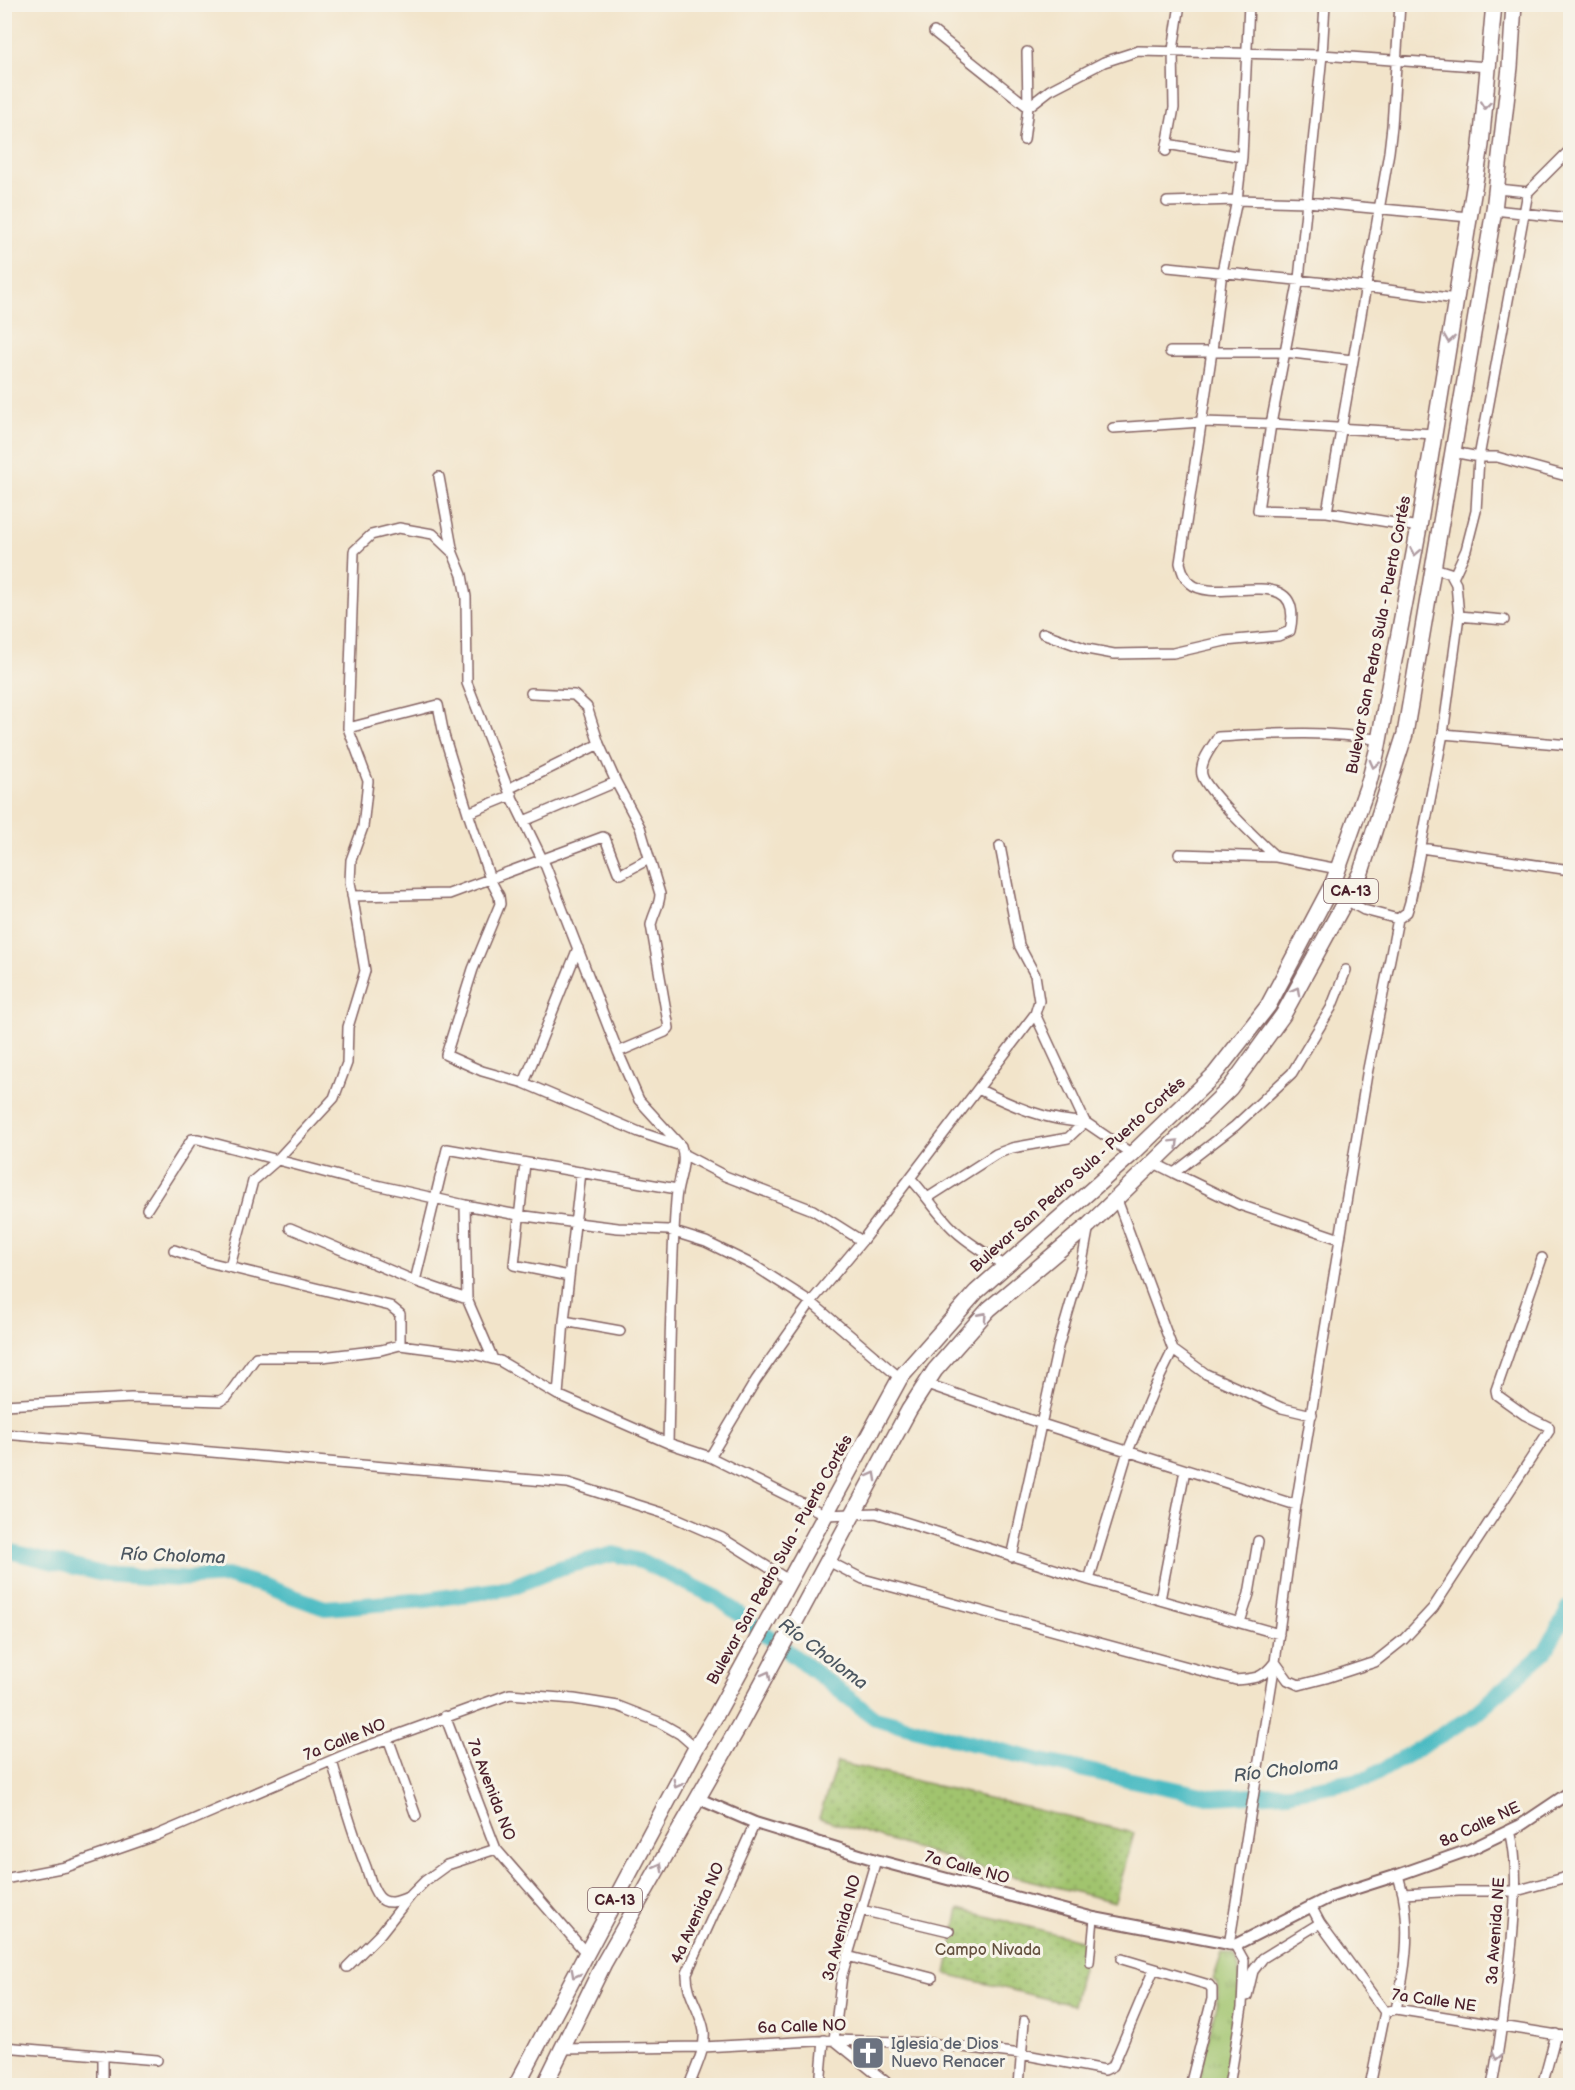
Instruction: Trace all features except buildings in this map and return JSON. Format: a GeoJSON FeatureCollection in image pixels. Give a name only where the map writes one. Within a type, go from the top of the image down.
{"type":"FeatureCollection","features":[{"type":"Feature","properties":{"kind":"highway","name":"Bulevar San Pedro Sula - Puerto Cortés"},"geometry":{"type":"LineString","coordinates":[[516,2085],[696,1748],[900,1378],[976,1292],[1132,1155],[1214,1075],[1268,1006],[1338,869],[1369,782],[1379,740],[1419,527],[1481,145],[1494,4]]}},
{"type":"Feature","properties":{"kind":"highway","name":"CA-13"},"geometry":{"type":"LineString","coordinates":[[544,2085],[604,1964],[739,1726],[909,1410],[935,1370],[989,1309],[1089,1225],[1230,1088],[1283,1015],[1346,900],[1369,851],[1405,734],[1434,568],[1497,189],[1514,4]]}},
{"type":"Feature","properties":{"kind":"street"},"geometry":{"type":"LineString","coordinates":[[1180,4],[1173,50],[1174,108],[1167,148],[1242,157]]}},
{"type":"Feature","properties":{"kind":"street"},"geometry":{"type":"LineString","coordinates":[[1043,633],[1087,650],[1114,654],[1173,653],[1225,642],[1278,636],[1290,632],[1293,616],[1289,603],[1278,591],[1265,589],[1205,591],[1191,584],[1183,574],[1180,563],[1222,272],[1237,200],[1242,157],[1249,4]]}},
{"type":"Feature","properties":{"kind":"street"},"geometry":{"type":"LineString","coordinates":[[1325,4],[1322,55],[1299,279],[1271,424],[1258,510],[1327,512],[1419,527]]}},
{"type":"Feature","properties":{"kind":"street"},"geometry":{"type":"LineString","coordinates":[[1327,512],[1392,126],[1400,4]]}},
{"type":"Feature","properties":{"kind":"street"},"geometry":{"type":"LineString","coordinates":[[934,32],[1028,107]]}},
{"type":"Feature","properties":{"kind":"street"},"geometry":{"type":"LineString","coordinates":[[1028,107],[1050,90],[1104,62],[1138,51],[1322,55],[1489,67]]}},
{"type":"Feature","properties":{"kind":"street"},"geometry":{"type":"LineString","coordinates":[[1024,140],[1028,107],[1027,52]]}},
{"type":"Feature","properties":{"kind":"street"},"geometry":{"type":"LineString","coordinates":[[1453,578],[1466,550],[1476,511],[1479,457],[1528,192],[1570,150]]}},
{"type":"Feature","properties":{"kind":"street"},"geometry":{"type":"LineString","coordinates":[[1497,189],[1528,192]]}},
{"type":"Feature","properties":{"kind":"street"},"geometry":{"type":"LineString","coordinates":[[1167,202],[1237,200],[1307,202],[1468,217]]}},
{"type":"Feature","properties":{"kind":"street"},"geometry":{"type":"LineString","coordinates":[[1494,210],[1570,218]]}},
{"type":"Feature","properties":{"kind":"street"},"geometry":{"type":"LineString","coordinates":[[1168,267],[1365,286],[1456,299]]}},
{"type":"Feature","properties":{"kind":"street"},"geometry":{"type":"LineString","coordinates":[[1170,352],[1284,352],[1352,360]]}},
{"type":"Feature","properties":{"kind":"street"},"geometry":{"type":"LineString","coordinates":[[1113,428],[1201,422],[1434,434]]}},
{"type":"Feature","properties":{"kind":"street"},"geometry":{"type":"LineString","coordinates":[[1453,452],[1479,457],[1497,457],[1570,477]]}},
{"type":"Feature","properties":{"kind":"street"},"geometry":{"type":"LineString","coordinates":[[439,477],[453,553],[462,575],[466,597],[467,683],[510,792],[543,860],[639,1100],[683,1151],[671,1258],[668,1443]]}},
{"type":"Feature","properties":{"kind":"street"},"geometry":{"type":"LineString","coordinates":[[230,1266],[254,1181],[276,1161],[334,1098],[347,1063],[348,1027],[365,971],[350,882],[351,860],[363,827],[368,781],[348,728],[354,551],[371,535],[399,528],[433,534],[453,553]]}},
{"type":"Feature","properties":{"kind":"street"},"geometry":{"type":"LineString","coordinates":[[1229,2085],[1242,2007],[1244,1961],[1232,1945],[1232,1928],[1271,1690],[1296,1505],[1367,1074],[1398,919],[1407,912],[1421,848],[1443,734],[1459,616],[1456,584],[1453,578],[1450,573],[1434,568]]}},
{"type":"Feature","properties":{"kind":"street"},"geometry":{"type":"LineString","coordinates":[[1459,616],[1504,620]]}},
{"type":"Feature","properties":{"kind":"street"},"geometry":{"type":"LineString","coordinates":[[531,693],[574,695],[587,706],[599,744],[640,827],[660,894],[651,925],[669,1028],[665,1032],[618,1052]]}},
{"type":"Feature","properties":{"kind":"street"},"geometry":{"type":"LineString","coordinates":[[348,728],[438,705],[444,735],[468,813],[490,879],[499,896],[500,904],[473,969],[447,1055],[482,1071],[524,1083],[683,1151],[725,1176],[813,1210],[862,1241]]}},
{"type":"Feature","properties":{"kind":"street"},"geometry":{"type":"LineString","coordinates":[[1276,857],[1257,840],[1208,786],[1202,775],[1203,765],[1218,737],[1267,734],[1353,735],[1379,740]]}},
{"type":"Feature","properties":{"kind":"street"},"geometry":{"type":"LineString","coordinates":[[1443,734],[1570,745]]}},
{"type":"Feature","properties":{"kind":"street"},"geometry":{"type":"LineString","coordinates":[[468,813],[599,744]]}},
{"type":"Feature","properties":{"kind":"street"},"geometry":{"type":"LineString","coordinates":[[524,821],[616,782]]}},
{"type":"Feature","properties":{"kind":"street"},"geometry":{"type":"LineString","coordinates":[[352,896],[449,894],[603,837],[618,872],[621,874],[649,859]]}},
{"type":"Feature","properties":{"kind":"street"},"geometry":{"type":"LineString","coordinates":[[710,1457],[756,1380],[811,1302],[862,1241],[1035,1014],[1039,1001],[1035,975],[1019,945],[1000,846]]}},
{"type":"Feature","properties":{"kind":"street"},"geometry":{"type":"LineString","coordinates":[[1421,848],[1570,870]]}},
{"type":"Feature","properties":{"kind":"street"},"geometry":{"type":"LineString","coordinates":[[1179,854],[1276,857],[1338,869]]}},
{"type":"Feature","properties":{"kind":"street"},"geometry":{"type":"LineString","coordinates":[[1346,900],[1364,910],[1398,919]]}},
{"type":"Feature","properties":{"kind":"street"},"geometry":{"type":"LineString","coordinates":[[524,1083],[578,948]]}},
{"type":"Feature","properties":{"kind":"street"},"geometry":{"type":"LineString","coordinates":[[1174,1173],[1234,1126],[1292,1073],[1331,1008],[1346,970]]}},
{"type":"Feature","properties":{"kind":"street"},"geometry":{"type":"LineString","coordinates":[[1035,1014],[1085,1122],[1132,1155]]}},
{"type":"Feature","properties":{"kind":"street"},"geometry":{"type":"LineString","coordinates":[[978,1089],[1011,1105],[1040,1114],[1069,1122],[1085,1122]]}},
{"type":"Feature","properties":{"kind":"street"},"geometry":{"type":"LineString","coordinates":[[929,1197],[996,1155],[1011,1148],[1068,1138],[1085,1122]]}},
{"type":"Feature","properties":{"kind":"street"},"geometry":{"type":"LineString","coordinates":[[147,1209],[192,1139],[198,1139],[276,1161],[518,1215],[618,1228],[645,1227],[673,1232],[706,1242],[755,1266],[811,1302],[900,1378]]}},
{"type":"Feature","properties":{"kind":"street"},"geometry":{"type":"LineString","coordinates":[[415,1281],[447,1149],[677,1189]]}},
{"type":"Feature","properties":{"kind":"street"},"geometry":{"type":"LineString","coordinates":[[525,1163],[514,1265],[569,1275]]}},
{"type":"Feature","properties":{"kind":"street"},"geometry":{"type":"LineString","coordinates":[[1154,1163],[1240,1205],[1340,1239]]}},
{"type":"Feature","properties":{"kind":"street"},"geometry":{"type":"LineString","coordinates":[[558,1395],[581,1172]]}},
{"type":"Feature","properties":{"kind":"street"},"geometry":{"type":"LineString","coordinates":[[910,1178],[929,1197],[944,1220],[960,1235],[1005,1266]]}},
{"type":"Feature","properties":{"kind":"street"},"geometry":{"type":"LineString","coordinates":[[1116,1197],[1173,1350],[1206,1374],[1282,1408],[1312,1415]]}},
{"type":"Feature","properties":{"kind":"street"},"geometry":{"type":"LineString","coordinates":[[465,1204],[467,1299],[494,1359]]}},
{"type":"Feature","properties":{"kind":"street"},"geometry":{"type":"LineString","coordinates":[[1012,1557],[1058,1347],[1081,1268],[1089,1225]]}},
{"type":"Feature","properties":{"kind":"street"},"geometry":{"type":"LineString","coordinates":[[290,1228],[415,1281],[467,1299]]}},
{"type":"Feature","properties":{"kind":"street"},"geometry":{"type":"LineString","coordinates":[[174,1250],[208,1262],[390,1306],[400,1314],[400,1345]]}},
{"type":"Feature","properties":{"kind":"street"},"geometry":{"type":"LineString","coordinates":[[1275,1662],[1288,1680],[1299,1685],[1375,1662],[1404,1639],[1433,1608],[1549,1431],[1549,1427],[1525,1415],[1497,1395],[1496,1390],[1542,1258]]}},
{"type":"Feature","properties":{"kind":"street"},"geometry":{"type":"LineString","coordinates":[[564,1321],[620,1331]]}},
{"type":"Feature","properties":{"kind":"street"},"geometry":{"type":"LineString","coordinates":[[4,1405],[131,1398],[220,1401],[227,1397],[256,1357],[322,1357],[381,1350],[400,1345],[500,1360],[558,1395],[668,1443],[710,1457],[826,1515],[876,1513],[1012,1557],[1279,1634]]}},
{"type":"Feature","properties":{"kind":"street"},"geometry":{"type":"LineString","coordinates":[[1089,1580],[1128,1451],[1173,1350]]}},
{"type":"Feature","properties":{"kind":"street"},"geometry":{"type":"LineString","coordinates":[[927,1384],[1041,1424],[1296,1505]]}},
{"type":"Feature","properties":{"kind":"street"},"geometry":{"type":"LineString","coordinates":[[4,1434],[533,1478],[568,1483],[669,1515],[722,1538],[787,1586]]}},
{"type":"Feature","properties":{"kind":"street"},"geometry":{"type":"LineString","coordinates":[[1160,1600],[1185,1470]]}},
{"type":"Feature","properties":{"kind":"street"},"geometry":{"type":"LineString","coordinates":[[1240,1622],[1249,1594],[1258,1540]]}},
{"type":"Feature","properties":{"kind":"street"},"geometry":{"type":"LineString","coordinates":[[828,1561],[862,1579],[1236,1680],[1266,1674],[1275,1662]]}},
{"type":"Feature","properties":{"kind":"street","name":"7a Calle NO"},"geometry":{"type":"LineString","coordinates":[[4,1879],[66,1867],[155,1836],[388,1738],[510,1694],[574,1699],[618,1706],[659,1722],[680,1734],[696,1748]]}},
{"type":"Feature","properties":{"kind":"street","name":"7a Avenida NO"},"geometry":{"type":"LineString","coordinates":[[445,1716],[496,1850],[586,1953]]}},
{"type":"Feature","properties":{"kind":"street"},"geometry":{"type":"LineString","coordinates":[[388,1738],[416,1816]]}},
{"type":"Feature","properties":{"kind":"street"},"geometry":{"type":"LineString","coordinates":[[332,1761],[351,1829],[379,1898],[388,1903],[411,1895]]}},
{"type":"Feature","properties":{"kind":"street","name":"8a Calle NE"},"geometry":{"type":"LineString","coordinates":[[1398,1875],[1469,1850],[1510,1830],[1570,1792]]}},
{"type":"Feature","properties":{"kind":"street","name":"7a Calle NO"},"geometry":{"type":"LineString","coordinates":[[697,1798],[755,1823],[876,1860],[1094,1918],[1232,1945]]}},
{"type":"Feature","properties":{"kind":"street","name":"4a Avenida NO"},"geometry":{"type":"LineString","coordinates":[[689,2085],[703,2047],[704,2031],[687,1984],[687,1973],[755,1823]]}},
{"type":"Feature","properties":{"kind":"street","name":"3a Avenida NE"},"geometry":{"type":"LineString","coordinates":[[1492,2085],[1503,2027],[1516,1891],[1515,1849],[1510,1830]]}},
{"type":"Feature","properties":{"kind":"street"},"geometry":{"type":"LineString","coordinates":[[347,1967],[425,1881],[447,1865],[496,1850]]}},
{"type":"Feature","properties":{"kind":"street","name":"3a Avenida NO"},"geometry":{"type":"LineString","coordinates":[[820,2085],[842,1975],[876,1860]]}},
{"type":"Feature","properties":{"kind":"street"},"geometry":{"type":"LineString","coordinates":[[1232,1945],[1332,1896],[1398,1875],[1408,1915],[1405,1973],[1396,2009]]}},
{"type":"Feature","properties":{"kind":"street"},"geometry":{"type":"LineString","coordinates":[[1403,1894],[1470,1890],[1516,1891],[1570,1876]]}},
{"type":"Feature","properties":{"kind":"street","name":"7a Calle NE"},"geometry":{"type":"LineString","coordinates":[[1311,1906],[1320,1923],[1385,2012],[1396,2009],[1570,2037]]}},
{"type":"Feature","properties":{"kind":"street"},"geometry":{"type":"LineString","coordinates":[[861,1910],[949,1931]]}},
{"type":"Feature","properties":{"kind":"street"},"geometry":{"type":"LineString","coordinates":[[1090,1963],[1094,1918]]}},
{"type":"Feature","properties":{"kind":"street"},"geometry":{"type":"LineString","coordinates":[[1242,2007],[1253,1971],[1263,1958],[1320,1923]]}},
{"type":"Feature","properties":{"kind":"street"},"geometry":{"type":"LineString","coordinates":[[847,1956],[932,1978]]}},
{"type":"Feature","properties":{"kind":"street"},"geometry":{"type":"LineString","coordinates":[[1122,1959],[1209,1985],[1212,1989],[1212,2000],[1190,2085]]}},
{"type":"Feature","properties":{"kind":"street","name":"6a Calle NO"},"geometry":{"type":"LineString","coordinates":[[560,2049],[703,2047],[829,2040],[929,2043],[1021,2054],[1105,2070],[1113,2066],[1154,1969]]}},
{"type":"Feature","properties":{"kind":"street"},"geometry":{"type":"LineString","coordinates":[[1370,2085],[1385,2012]]}},
{"type":"Feature","properties":{"kind":"street"},"geometry":{"type":"LineString","coordinates":[[1019,2085],[1024,2020]]}},
{"type":"Feature","properties":{"kind":"street"},"geometry":{"type":"LineString","coordinates":[[1542,2085],[1556,2034]]}},
{"type":"Feature","properties":{"kind":"street"},"geometry":{"type":"LineString","coordinates":[[829,2040],[891,2085]]}},
{"type":"Feature","properties":{"kind":"street"},"geometry":{"type":"LineString","coordinates":[[4,2047],[157,2060]]}},
{"type":"Feature","properties":{"kind":"street"},"geometry":{"type":"LineString","coordinates":[[103,2055],[103,2085]]}},
{"type":"Feature","properties":{"kind":"green space"},"geometry":{"type":"Polygon","coordinates":[[[837,1762],[1134,1833],[1115,1902],[962,1863],[819,1818],[837,1762]]]}},
{"type":"Feature","properties":{"kind":"green space","name":"Campo Nivada"},"geometry":{"type":"Polygon","coordinates":[[[959,1909],[1088,1942],[1073,2005],[946,1974],[959,1909]]]}},
{"type":"Feature","properties":{"kind":"green space"},"geometry":{"type":"Polygon","coordinates":[[[1222,1953],[1234,1955],[1238,1966],[1239,1999],[1234,2038],[1224,2085],[1198,2086],[1218,1996],[1217,1983],[1213,1980],[1222,1953]]]}},
{"type":"Feature","properties":{"kind":"waterway","name":"Río Choloma"},"geometry":{"type":"LineString","coordinates":[[4,1550],[103,1574],[177,1579],[229,1576],[325,1608],[426,1600],[509,1588],[559,1568],[614,1554],[643,1562],[718,1598],[875,1718],[1037,1760],[1212,1797],[1288,1793],[1369,1778],[1471,1717],[1545,1652],[1570,1607]]}},
{"type":"Feature","properties":{"kind":"place","name":"Iglesia de Dios Nuevo Renacer"},"geometry":{"type":"Point","coordinates":[868,2053]}}]}
